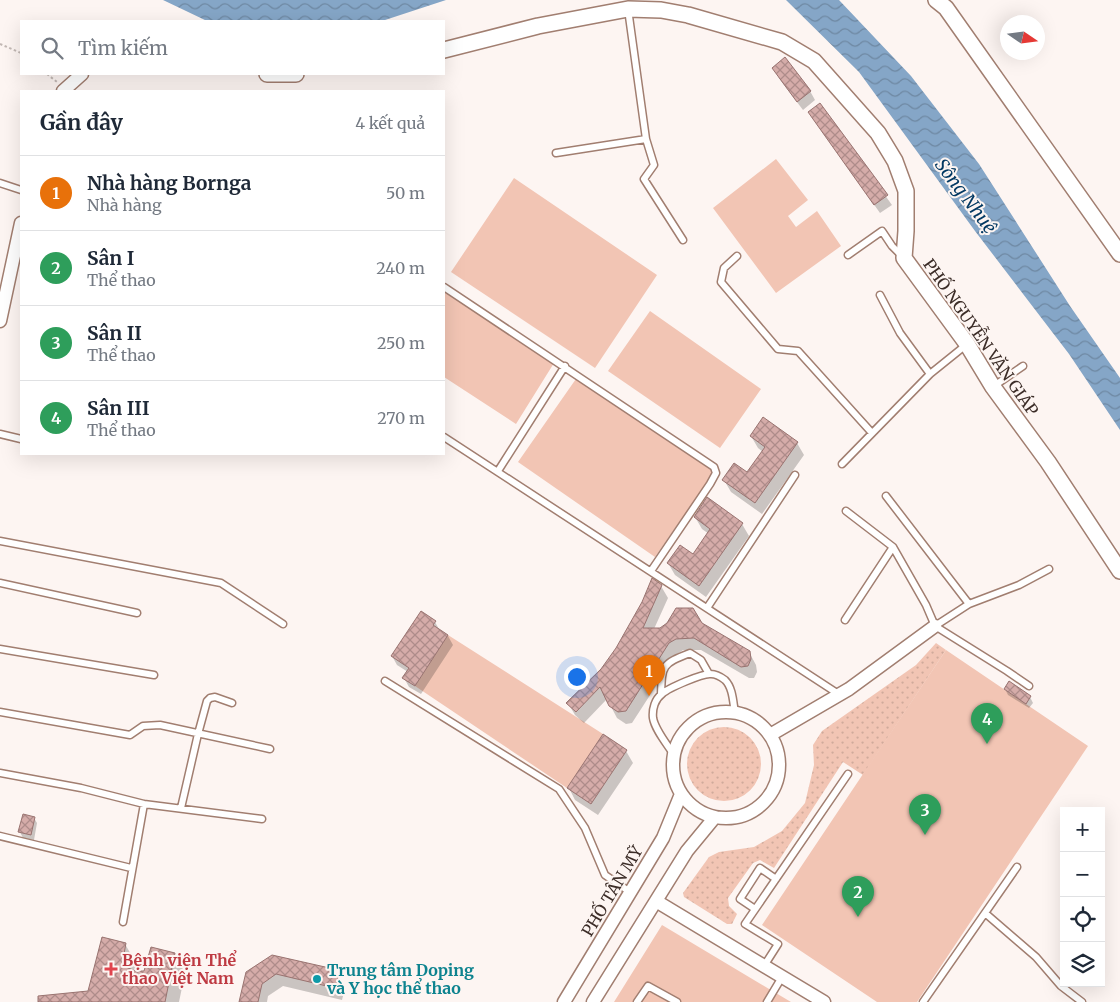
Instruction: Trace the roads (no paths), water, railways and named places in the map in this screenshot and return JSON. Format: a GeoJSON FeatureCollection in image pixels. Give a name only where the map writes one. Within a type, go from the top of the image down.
{"type":"FeatureCollection","features":[{"type":"Feature","properties":{"kind":"street"},"geometry":{"type":"LineString","coordinates":[[936,0],[946,8],[1120,254]]}},
{"type":"Feature","properties":{"kind":"street","name":"PHỐ NGUYỄN VĂN GIÁP"},"geometry":{"type":"LineString","coordinates":[[445,50],[538,26],[628,10],[662,10],[688,15],[782,42],[814,62],[878,133],[894,162],[906,191],[904,258],[967,344],[993,387],[1048,462],[1120,571]]}},
{"type":"Feature","properties":{"kind":"street"},"geometry":{"type":"LineString","coordinates":[[64,90],[81,75]]}},
{"type":"Feature","properties":{"kind":"street"},"geometry":{"type":"LineString","coordinates":[[0,321],[20,228]]}},
{"type":"Feature","properties":{"kind":"street"},"geometry":{"type":"LineString","coordinates":[[770,735],[840,694],[934,626]]}},
{"type":"Feature","properties":{"kind":"street"},"geometry":{"type":"LineString","coordinates":[[719,712],[735,713],[748,717],[770,735],[777,752],[778,769],[774,787],[764,802],[750,812],[732,818],[715,817],[702,813],[690,805],[675,782],[673,768],[674,755],[679,739],[690,726],[703,717],[719,712]]}},
{"type":"Feature","properties":{"kind":"street","name":"PHỐ TÂN MỸ"},"geometry":{"type":"LineString","coordinates":[[564,1002],[663,838],[682,794]]}},
{"type":"Feature","properties":{"kind":"street"},"geometry":{"type":"LineString","coordinates":[[593,1002],[687,850],[715,817]]}},
{"type":"Feature","properties":{"kind":"street"},"geometry":{"type":"LineString","coordinates":[[656,901],[824,1002]]}},
{"type":"Feature","properties":{"kind":"lane"},"geometry":{"type":"LineString","coordinates":[[628,10],[646,139],[654,165],[644,179],[683,240]]}},
{"type":"Feature","properties":{"kind":"lane"},"geometry":{"type":"LineString","coordinates":[[556,153],[646,139]]}},
{"type":"Feature","properties":{"kind":"lane"},"geometry":{"type":"LineString","coordinates":[[0,183],[20,190]]}},
{"type":"Feature","properties":{"kind":"lane"},"geometry":{"type":"LineString","coordinates":[[848,255],[882,230],[892,246],[904,258]]}},
{"type":"Feature","properties":{"kind":"lane"},"geometry":{"type":"LineString","coordinates":[[737,256],[724,268],[720,282],[778,348],[798,351],[872,433]]}},
{"type":"Feature","properties":{"kind":"lane"},"geometry":{"type":"LineString","coordinates":[[445,288],[714,467],[716,473],[651,571]]}},
{"type":"Feature","properties":{"kind":"lane"},"geometry":{"type":"LineString","coordinates":[[880,295],[900,333],[930,374]]}},
{"type":"Feature","properties":{"kind":"lane"},"geometry":{"type":"LineString","coordinates":[[842,464],[930,374],[967,344]]}},
{"type":"Feature","properties":{"kind":"lane"},"geometry":{"type":"LineString","coordinates":[[498,471],[565,366]]}},
{"type":"Feature","properties":{"kind":"lane"},"geometry":{"type":"LineString","coordinates":[[993,387],[1023,366]]}},
{"type":"Feature","properties":{"kind":"lane"},"geometry":{"type":"LineString","coordinates":[[0,434],[20,439]]}},
{"type":"Feature","properties":{"kind":"lane"},"geometry":{"type":"LineString","coordinates":[[445,437],[840,694]]}},
{"type":"Feature","properties":{"kind":"lane"},"geometry":{"type":"LineString","coordinates":[[707,608],[795,475]]}},
{"type":"Feature","properties":{"kind":"lane"},"geometry":{"type":"LineString","coordinates":[[886,496],[969,604]]}},
{"type":"Feature","properties":{"kind":"lane"},"geometry":{"type":"LineString","coordinates":[[846,511],[893,547],[926,605],[934,626],[1029,686]]}},
{"type":"Feature","properties":{"kind":"lane"},"geometry":{"type":"LineString","coordinates":[[0,541],[221,583],[283,624]]}},
{"type":"Feature","properties":{"kind":"lane"},"geometry":{"type":"LineString","coordinates":[[845,620],[893,547]]}},
{"type":"Feature","properties":{"kind":"lane"},"geometry":{"type":"LineString","coordinates":[[934,626],[969,604],[1019,585],[1049,569]]}},
{"type":"Feature","properties":{"kind":"lane"},"geometry":{"type":"LineString","coordinates":[[0,583],[137,613]]}},
{"type":"Feature","properties":{"kind":"lane"},"geometry":{"type":"LineString","coordinates":[[0,649],[154,676]]}},
{"type":"Feature","properties":{"kind":"lane"},"geometry":{"type":"LineString","coordinates":[[661,694],[662,671],[670,660],[690,653],[701,660],[709,674]]}},
{"type":"Feature","properties":{"kind":"lane"},"geometry":{"type":"LineString","coordinates":[[674,755],[655,725],[653,718],[656,701],[661,694],[670,688],[709,674],[718,675],[725,680],[730,688],[735,713]]}},
{"type":"Feature","properties":{"kind":"lane"},"geometry":{"type":"LineString","coordinates":[[385,681],[559,789],[585,828],[604,875],[630,892]]}},
{"type":"Feature","properties":{"kind":"lane"},"geometry":{"type":"LineString","coordinates":[[181,808],[205,707],[210,698],[215,697],[232,703]]}},
{"type":"Feature","properties":{"kind":"lane"},"geometry":{"type":"LineString","coordinates":[[0,712],[130,735],[143,726],[160,725],[270,749]]}},
{"type":"Feature","properties":{"kind":"lane"},"geometry":{"type":"LineString","coordinates":[[0,773],[81,788],[144,804],[262,819]]}},
{"type":"Feature","properties":{"kind":"lane"},"geometry":{"type":"LineString","coordinates":[[764,966],[778,944],[745,924],[848,774]]}},
{"type":"Feature","properties":{"kind":"lane"},"geometry":{"type":"LineString","coordinates":[[123,922],[131,868],[144,804]]}},
{"type":"Feature","properties":{"kind":"lane"},"geometry":{"type":"LineString","coordinates":[[0,836],[131,868]]}},
{"type":"Feature","properties":{"kind":"lane"},"geometry":{"type":"LineString","coordinates":[[923,1002],[1017,867]]}},
{"type":"Feature","properties":{"kind":"lane"},"geometry":{"type":"LineString","coordinates":[[755,909],[740,899],[760,868],[776,879]]}},
{"type":"Feature","properties":{"kind":"lane"},"geometry":{"type":"LineString","coordinates":[[985,913],[1036,957],[1061,986],[1082,1002]]}},
{"type":"Feature","properties":{"kind":"lane"},"geometry":{"type":"LineString","coordinates":[[767,1002],[782,976]]}},
{"type":"Feature","properties":{"kind":"lane"},"geometry":{"type":"LineString","coordinates":[[637,1002],[648,986],[677,1002]]}},
{"type":"Feature","properties":{"kind":"water"},"geometry":{"type":"Polygon","coordinates":[[[163,0],[446,0],[385,20],[205,20],[163,0]]]}},
{"type":"Feature","properties":{"kind":"water","name":"Sông Nhuệ"},"geometry":{"type":"Polygon","coordinates":[[[786,0],[839,0],[911,76],[979,164],[1070,306],[1120,378],[1120,430],[1069,354],[975,231],[859,72],[786,0]]]}},
{"type":"Feature","properties":{"kind":"place","name":"Nhà hàng Bornga"},"geometry":{"type":"Point","coordinates":[649,696]}},
{"type":"Feature","properties":{"kind":"place","name":"Sân III"},"geometry":{"type":"Point","coordinates":[987,744]}},
{"type":"Feature","properties":{"kind":"place","name":"Sân II"},"geometry":{"type":"Point","coordinates":[925,835]}},
{"type":"Feature","properties":{"kind":"place","name":"Sân I"},"geometry":{"type":"Point","coordinates":[858,917]}},
{"type":"Feature","properties":{"kind":"place","name":"Bệnh viện Thể thao Việt Nam"},"geometry":{"type":"Point","coordinates":[111,969]}},
{"type":"Feature","properties":{"kind":"place","name":"Trung tâm Doping và Y học thể thao"},"geometry":{"type":"Point","coordinates":[317,979]}}]}
